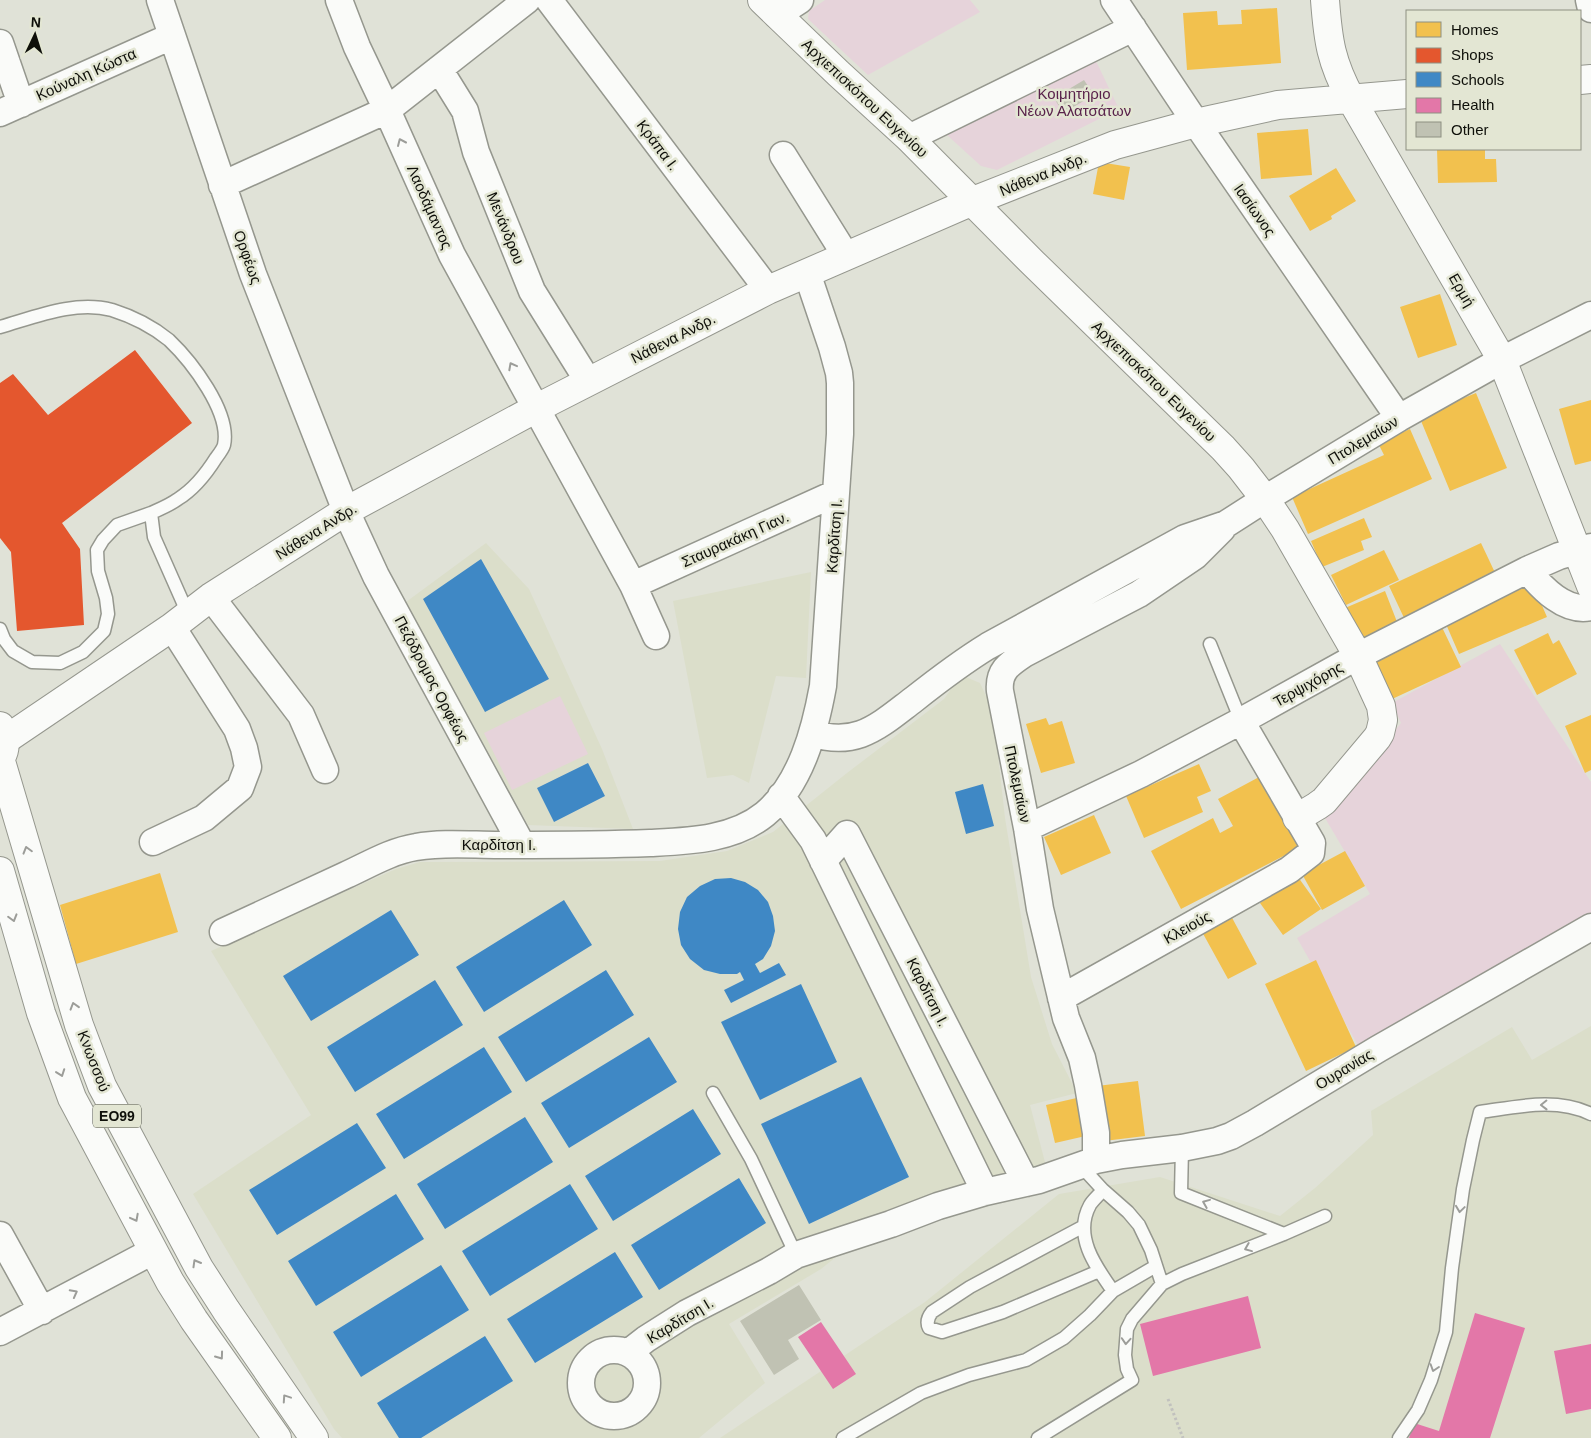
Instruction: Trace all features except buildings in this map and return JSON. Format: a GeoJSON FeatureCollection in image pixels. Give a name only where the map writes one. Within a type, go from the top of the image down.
{"type":"FeatureCollection","features":[{"type":"Feature","properties":{"kind":"street","name":"Ορφέως"},"geometry":{"type":"LineString","coordinates":[[160,0],[253,274],[346,511]]}},
{"type":"Feature","properties":{"kind":"street","name":"Λαοδάμαντος"},"geometry":{"type":"LineString","coordinates":[[339,0],[357,47],[452,255],[535,409]]}},
{"type":"Feature","properties":{"kind":"street"},"geometry":{"type":"LineString","coordinates":[[222,185],[387,110],[527,0]]}},
{"type":"Feature","properties":{"kind":"street","name":"Κράπα Ι."},"geometry":{"type":"LineString","coordinates":[[548,0],[768,290]]}},
{"type":"Feature","properties":{"kind":"street"},"geometry":{"type":"LineString","coordinates":[[769,8],[800,0]]}},
{"type":"Feature","properties":{"kind":"street","name":"Ιασίωνος"},"geometry":{"type":"LineString","coordinates":[[1114,0],[1398,418]]}},
{"type":"Feature","properties":{"kind":"street","name":"Ερμή"},"geometry":{"type":"LineString","coordinates":[[1325,0],[1331,51],[1338,73],[1351,99],[1502,360],[1584,549],[1591,586]]}},
{"type":"Feature","properties":{"kind":"street"},"geometry":{"type":"LineString","coordinates":[[1589,0],[1591,8]]}},
{"type":"Feature","properties":{"kind":"street","name":"Αρχιεπισκόπου Ευγενίου"},"geometry":{"type":"LineString","coordinates":[[769,8],[909,138],[1032,263],[1223,448],[1265,498],[1302,557],[1358,656],[1381,706],[1383,720],[1380,733],[1324,801],[1297,818]]}},
{"type":"Feature","properties":{"kind":"street"},"geometry":{"type":"LineString","coordinates":[[909,138],[1133,28]]}},
{"type":"Feature","properties":{"kind":"street","name":"Κούναλη Κώστα"},"geometry":{"type":"LineString","coordinates":[[10,108],[172,36]]}},
{"type":"Feature","properties":{"kind":"street"},"geometry":{"type":"LineString","coordinates":[[0,43],[10,108]]}},
{"type":"Feature","properties":{"kind":"street","name":"Μενάνδρου"},"geometry":{"type":"LineString","coordinates":[[439,69],[465,111],[476,152],[532,291],[588,381]]}},
{"type":"Feature","properties":{"kind":"street","name":"Νάθενα Ανδρ."},"geometry":{"type":"LineString","coordinates":[[1,746],[211,597],[346,511],[588,381],[768,290],[972,201],[1115,145],[1196,123],[1278,105],[1406,94]]}},
{"type":"Feature","properties":{"kind":"street"},"geometry":{"type":"LineString","coordinates":[[783,155],[846,256]]}},
{"type":"Feature","properties":{"kind":"street","name":"Καρδίτση Ι."},"geometry":{"type":"LineString","coordinates":[[222,932],[403,850],[439,845],[626,844],[689,841],[730,832],[756,820],[781,796],[801,764],[812,733],[823,686],[840,434],[839,373],[807,272]]}},
{"type":"Feature","properties":{"kind":"street","name":"Πτολεμαίων"},"geometry":{"type":"LineString","coordinates":[[1088,1162],[1096,1133],[1086,1072],[1066,1018],[1040,909],[1028,828],[1000,691],[1000,677],[1007,667],[1024,654],[1139,594],[1195,556],[1226,524],[1265,498],[1398,418],[1502,360],[1591,315]]}},
{"type":"Feature","properties":{"kind":"street"},"geometry":{"type":"LineString","coordinates":[[535,409],[633,584],[656,636]]}},
{"type":"Feature","properties":{"kind":"street","name":"Σταυρακάκη Γιαν."},"geometry":{"type":"LineString","coordinates":[[633,584],[836,493]]}},
{"type":"Feature","properties":{"kind":"street","name":"Πεζόδρομος Ορφέως"},"geometry":{"type":"LineString","coordinates":[[346,511],[376,576],[522,845]]}},
{"type":"Feature","properties":{"kind":"street","name":"Πτολεμαίων"},"geometry":{"type":"LineString","coordinates":[[812,733],[839,739],[861,734],[894,714],[959,665],[988,646],[1185,538],[1226,524]]}},
{"type":"Feature","properties":{"kind":"street","name":"Τερψιχόρης"},"geometry":{"type":"LineString","coordinates":[[1028,828],[1141,774],[1358,656],[1527,570],[1552,558],[1584,549]]}},
{"type":"Feature","properties":{"kind":"street"},"geometry":{"type":"LineString","coordinates":[[1527,570],[1542,586],[1565,604],[1580,608],[1591,607]]}},
{"type":"Feature","properties":{"kind":"street"},"geometry":{"type":"LineString","coordinates":[[211,597],[301,715],[325,770]]}},
{"type":"Feature","properties":{"kind":"street"},"geometry":{"type":"LineString","coordinates":[[153,842],[204,818],[240,788],[248,767],[237,729],[180,620]]}},
{"type":"Feature","properties":{"kind":"street"},"geometry":{"type":"LineString","coordinates":[[988,646],[1007,667]]}},
{"type":"Feature","properties":{"kind":"street"},"geometry":{"type":"LineString","coordinates":[[1241,721],[1297,818]]}},
{"type":"Feature","properties":{"kind":"street","name":"Κνωσσού"},"geometry":{"type":"LineString","coordinates":[[1,746],[79,1025],[102,1086],[199,1268],[314,1438]]}},
{"type":"Feature","properties":{"kind":"street"},"geometry":{"type":"LineString","coordinates":[[781,796],[813,840],[985,1192]]}},
{"type":"Feature","properties":{"kind":"street","name":"Κλειούς"},"geometry":{"type":"LineString","coordinates":[[1061,998],[1289,870],[1311,853],[1312,843],[1297,818]]}},
{"type":"Feature","properties":{"kind":"street","name":"Καρδίτση Ι."},"geometry":{"type":"LineString","coordinates":[[823,861],[847,834],[1026,1183]]}},
{"type":"Feature","properties":{"kind":"street","name":"ΕΟ99"},"geometry":{"type":"LineString","coordinates":[[0,871],[41,1014],[64,1082],[153,1251],[189,1312],[271,1435]]}},
{"type":"Feature","properties":{"kind":"street","name":"Ουρανίας"},"geometry":{"type":"LineString","coordinates":[[1088,1162],[1217,1141],[1243,1130],[1378,1049],[1591,927]]}},
{"type":"Feature","properties":{"kind":"street","name":"Καρδίτση Ι."},"geometry":{"type":"LineString","coordinates":[[628,1353],[687,1313],[796,1255],[892,1224],[938,1206],[985,1192],[1039,1180],[1088,1162]]}},
{"type":"Feature","properties":{"kind":"street"},"geometry":{"type":"LineString","coordinates":[[0,1235],[42,1310]]}},
{"type":"Feature","properties":{"kind":"street"},"geometry":{"type":"LineString","coordinates":[[0,1332],[153,1251]]}},
{"type":"Feature","properties":{"kind":"street","name":"Καρδίτση Ι."},"geometry":{"type":"LineString","coordinates":[[612,1350],[628,1353],[641,1363],[646,1373],[648,1384],[646,1394],[640,1404],[632,1411],[622,1415],[612,1416],[591,1409],[581,1388],[581,1377],[585,1367],[592,1358],[602,1352],[612,1350]]}},
{"type":"Feature","properties":{"kind":"lane"},"geometry":{"type":"LineString","coordinates":[[0,327],[59,310],[88,307],[111,310],[142,323],[168,340],[190,363],[215,400],[224,423],[224,445],[199,481],[178,500],[151,514],[117,525],[103,540],[97,550],[98,571],[106,598],[108,614],[104,631],[83,652],[60,663],[32,662],[13,651],[4,640],[0,629]]}},
{"type":"Feature","properties":{"kind":"lane"},"geometry":{"type":"LineString","coordinates":[[151,514],[154,537],[180,620]]}},
{"type":"Feature","properties":{"kind":"lane"},"geometry":{"type":"LineString","coordinates":[[1210,644],[1241,721]]}},
{"type":"Feature","properties":{"kind":"lane"},"geometry":{"type":"LineString","coordinates":[[713,1093],[750,1159],[796,1255]]}},
{"type":"Feature","properties":{"kind":"lane"},"geometry":{"type":"LineString","coordinates":[[1399,1438],[1418,1410],[1431,1380],[1446,1332],[1452,1268],[1463,1189],[1480,1112],[1557,1104],[1591,1114]]}},
{"type":"Feature","properties":{"kind":"lane"},"geometry":{"type":"LineString","coordinates":[[1182,1148],[1181,1193],[1284,1234]]}},
{"type":"Feature","properties":{"kind":"lane"},"geometry":{"type":"LineString","coordinates":[[1088,1162],[1103,1190],[1128,1212],[1139,1225],[1151,1250],[1162,1284]]}},
{"type":"Feature","properties":{"kind":"lane"},"geometry":{"type":"LineString","coordinates":[[1103,1190],[1090,1206],[1084,1226],[1086,1245],[1113,1291]]}},
{"type":"Feature","properties":{"kind":"lane"},"geometry":{"type":"LineString","coordinates":[[1038,1438],[1132,1380],[1127,1369],[1125,1355],[1127,1329],[1132,1319],[1162,1284],[1182,1274],[1325,1216]]}},
{"type":"Feature","properties":{"kind":"lane"},"geometry":{"type":"LineString","coordinates":[[1084,1226],[970,1288],[932,1312],[928,1317],[927,1324],[929,1328],[942,1332],[1003,1312],[1100,1271]]}},
{"type":"Feature","properties":{"kind":"lane"},"geometry":{"type":"LineString","coordinates":[[843,1438],[921,1393],[969,1375],[1026,1360],[1064,1338],[1113,1291],[1156,1266]]}},
{"type":"Feature","properties":{"kind":"path"},"geometry":{"type":"LineString","coordinates":[[1168,1400],[1183,1438]]}},
{"type":"Feature","properties":{"kind":"shaded area"},"geometry":{"type":"Polygon","coordinates":[[[486,543],[529,589],[602,749],[633,829],[528,825],[406,602],[486,543]]]}},
{"type":"Feature","properties":{"kind":"shaded area"},"geometry":{"type":"Polygon","coordinates":[[[811,572],[806,678],[776,676],[749,783],[733,775],[707,778],[673,601],[811,572]]]}},
{"type":"Feature","properties":{"kind":"shaded area"},"geometry":{"type":"Polygon","coordinates":[[[961,675],[980,683],[993,711],[1005,818],[1031,977],[1052,1044],[1077,1093],[1030,1105],[1046,1166],[846,1249],[821,1269],[729,1324],[765,1383],[699,1438],[342,1438],[334,1429],[193,1194],[311,1115],[211,951],[396,869],[420,862],[660,861],[727,851],[773,832],[944,699],[961,675]]]}},
{"type":"Feature","properties":{"kind":"shaded area"},"geometry":{"type":"Polygon","coordinates":[[[1591,1026],[1591,1438],[720,1438],[925,1302],[1059,1194],[1160,1177],[1280,1216],[1315,1188],[1373,1135],[1371,1111],[1512,1027],[1532,1060],[1591,1026]]]}},
{"type":"Feature","properties":{"kind":"green space"},"geometry":{"type":"Polygon","coordinates":[[[825,0],[970,0],[980,12],[868,75],[808,19],[809,11],[825,0]]]}},
{"type":"Feature","properties":{"kind":"green space","name":"Κοιμητήριο Νέων Αλατσάτων"},"geometry":{"type":"Polygon","coordinates":[[[1095,59],[1119,109],[997,170],[981,166],[947,135],[1095,59]]]}},
{"type":"Feature","properties":{"kind":"green space"},"geometry":{"type":"Polygon","coordinates":[[[1500,644],[1591,782],[1591,913],[1359,1047],[1297,938],[1370,894],[1325,818],[1401,723],[1392,703],[1500,644]]]}},
{"type":"Feature","properties":{"kind":"green space"},"geometry":{"type":"Polygon","coordinates":[[[560,696],[588,754],[512,790],[484,733],[560,696]]]}}]}
